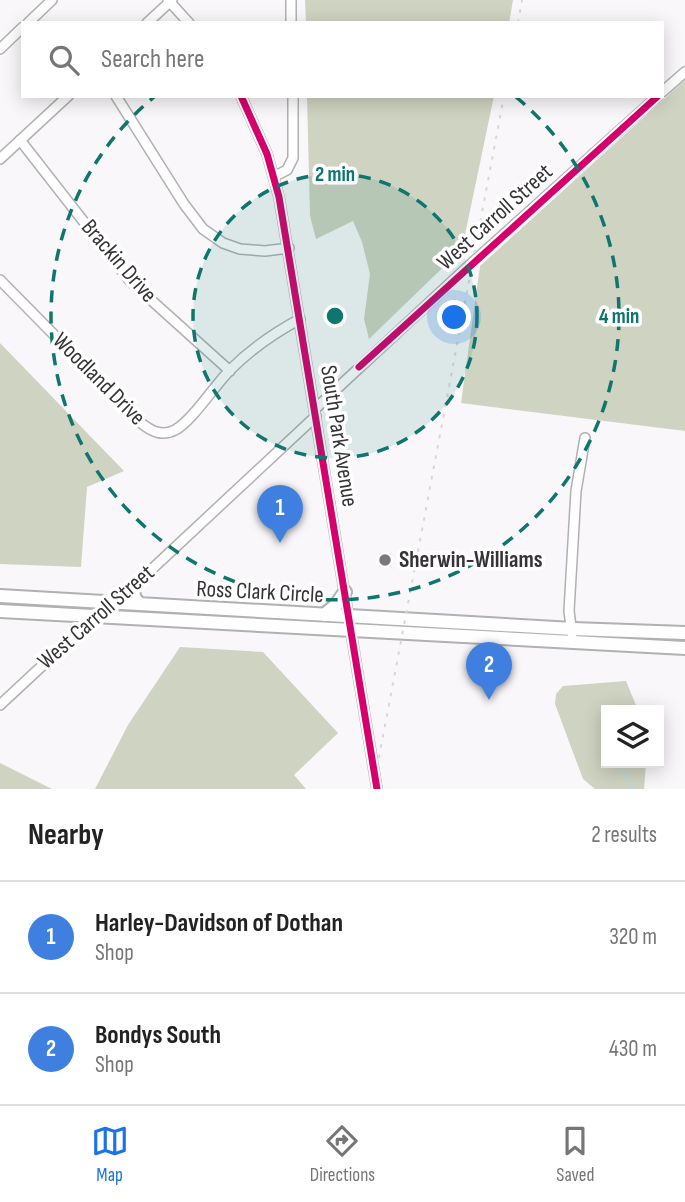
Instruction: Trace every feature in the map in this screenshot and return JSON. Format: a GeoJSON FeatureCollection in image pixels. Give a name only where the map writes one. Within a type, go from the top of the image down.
{"type":"FeatureCollection","features":[{"type":"Feature","properties":{"kind":"highway"},"geometry":{"type":"LineString","coordinates":[[132,588],[135,599],[140,604]]}},
{"type":"Feature","properties":{"kind":"highway"},"geometry":{"type":"LineString","coordinates":[[324,615],[345,592]]}},
{"type":"Feature","properties":{"kind":"highway","name":"Ross Clark Circle"},"geometry":{"type":"LineString","coordinates":[[0,596],[680,633]]}},
{"type":"Feature","properties":{"kind":"highway"},"geometry":{"type":"LineString","coordinates":[[186,622],[187,607]]}},
{"type":"Feature","properties":{"kind":"highway","name":"Ross Clark Circle"},"geometry":{"type":"LineString","coordinates":[[0,611],[680,648]]}},
{"type":"Feature","properties":{"kind":"highway"},"geometry":{"type":"LineString","coordinates":[[278,627],[279,612]]}},
{"type":"Feature","properties":{"kind":"highway"},"geometry":{"type":"LineString","coordinates":[[680,633],[680,648]]}},
{"type":"Feature","properties":{"kind":"street"},"geometry":{"type":"LineString","coordinates":[[30,21],[52,0]]}},
{"type":"Feature","properties":{"kind":"street"},"geometry":{"type":"LineString","coordinates":[[290,0],[291,21]]}},
{"type":"Feature","properties":{"kind":"street"},"geometry":{"type":"LineString","coordinates":[[149,21],[170,1],[187,21]]}},
{"type":"Feature","properties":{"kind":"street"},"geometry":{"type":"LineString","coordinates":[[0,49],[21,29]]}},
{"type":"Feature","properties":{"kind":"street"},"geometry":{"type":"LineString","coordinates":[[664,90],[685,72]]}},
{"type":"Feature","properties":{"kind":"street"},"geometry":{"type":"LineString","coordinates":[[0,159],[66,98]]}},
{"type":"Feature","properties":{"kind":"street"},"geometry":{"type":"LineString","coordinates":[[117,98],[184,204],[203,229],[223,243],[240,249],[265,251],[289,248]]}},
{"type":"Feature","properties":{"kind":"street","name":"South Park Avenue"},"geometry":{"type":"LineString","coordinates":[[242,98],[275,176],[377,789]]}},
{"type":"Feature","properties":{"kind":"street"},"geometry":{"type":"LineString","coordinates":[[275,176],[287,170],[293,158],[293,98]]}},
{"type":"Feature","properties":{"kind":"street","name":"West Carroll Street"},"geometry":{"type":"LineString","coordinates":[[0,705],[96,616],[132,588],[473,262],[656,98]]}},
{"type":"Feature","properties":{"kind":"street","name":"Brackin Drive"},"geometry":{"type":"LineString","coordinates":[[20,140],[130,281],[230,371]]}},
{"type":"Feature","properties":{"kind":"street","name":"Woodland Drive"},"geometry":{"type":"LineString","coordinates":[[0,280],[141,423],[156,433],[168,433],[178,429],[230,371],[268,338],[300,319]]}},
{"type":"Feature","properties":{"kind":"street"},"geometry":{"type":"LineString","coordinates":[[572,643],[573,629],[569,611],[576,491],[585,438]]}},
{"type":"Feature","properties":{"kind":"green space"},"geometry":{"type":"Polygon","coordinates":[[[305,0],[513,0],[509,21],[306,21],[305,0]]]}},
{"type":"Feature","properties":{"kind":"green space"},"geometry":{"type":"Polygon","coordinates":[[[685,80],[685,431],[461,403],[480,266],[685,80]]]}},
{"type":"Feature","properties":{"kind":"green space"},"geometry":{"type":"Polygon","coordinates":[[[307,98],[494,98],[462,249],[369,339],[364,319],[370,274],[362,242],[353,221],[316,239],[310,216],[307,98]]]}},
{"type":"Feature","properties":{"kind":"green space"},"geometry":{"type":"Polygon","coordinates":[[[0,343],[124,471],[87,487],[81,567],[0,564],[0,343]]]}},
{"type":"Feature","properties":{"kind":"green space"},"geometry":{"type":"Polygon","coordinates":[[[180,647],[263,652],[338,733],[294,775],[306,789],[95,789],[128,725],[180,647]]]}},
{"type":"Feature","properties":{"kind":"green space"},"geometry":{"type":"Polygon","coordinates":[[[626,681],[636,705],[601,705],[601,768],[646,768],[644,789],[595,789],[583,779],[555,704],[556,694],[563,686],[626,681]]]}},
{"type":"Feature","properties":{"kind":"green space"},"geometry":{"type":"Polygon","coordinates":[[[0,763],[52,789],[0,789],[0,763]]]}},
{"type":"Feature","properties":{"kind":"waterway"},"geometry":{"type":"LineString","coordinates":[[622,768],[632,789]]}},
{"type":"Feature","properties":{"kind":"railway"},"geometry":{"type":"LineString","coordinates":[[518,21],[522,0]]}},
{"type":"Feature","properties":{"kind":"railway"},"geometry":{"type":"LineString","coordinates":[[373,789],[504,98]]}},
{"type":"Feature","properties":{"kind":"cycle path"},"geometry":{"type":"LineString","coordinates":[[242,98],[267,154],[279,197],[377,789]]}},
{"type":"Feature","properties":{"kind":"cycle path"},"geometry":{"type":"LineString","coordinates":[[359,367],[656,98]]}},
{"type":"Feature","properties":{"kind":"place","name":"Harley-Davidson of Dothan"},"geometry":{"type":"Point","coordinates":[280,543]}},
{"type":"Feature","properties":{"kind":"place","name":"Sherwin-Williams"},"geometry":{"type":"Point","coordinates":[385,560]}},
{"type":"Feature","properties":{"kind":"place","name":"Bondys South"},"geometry":{"type":"Point","coordinates":[489,700]}}]}
